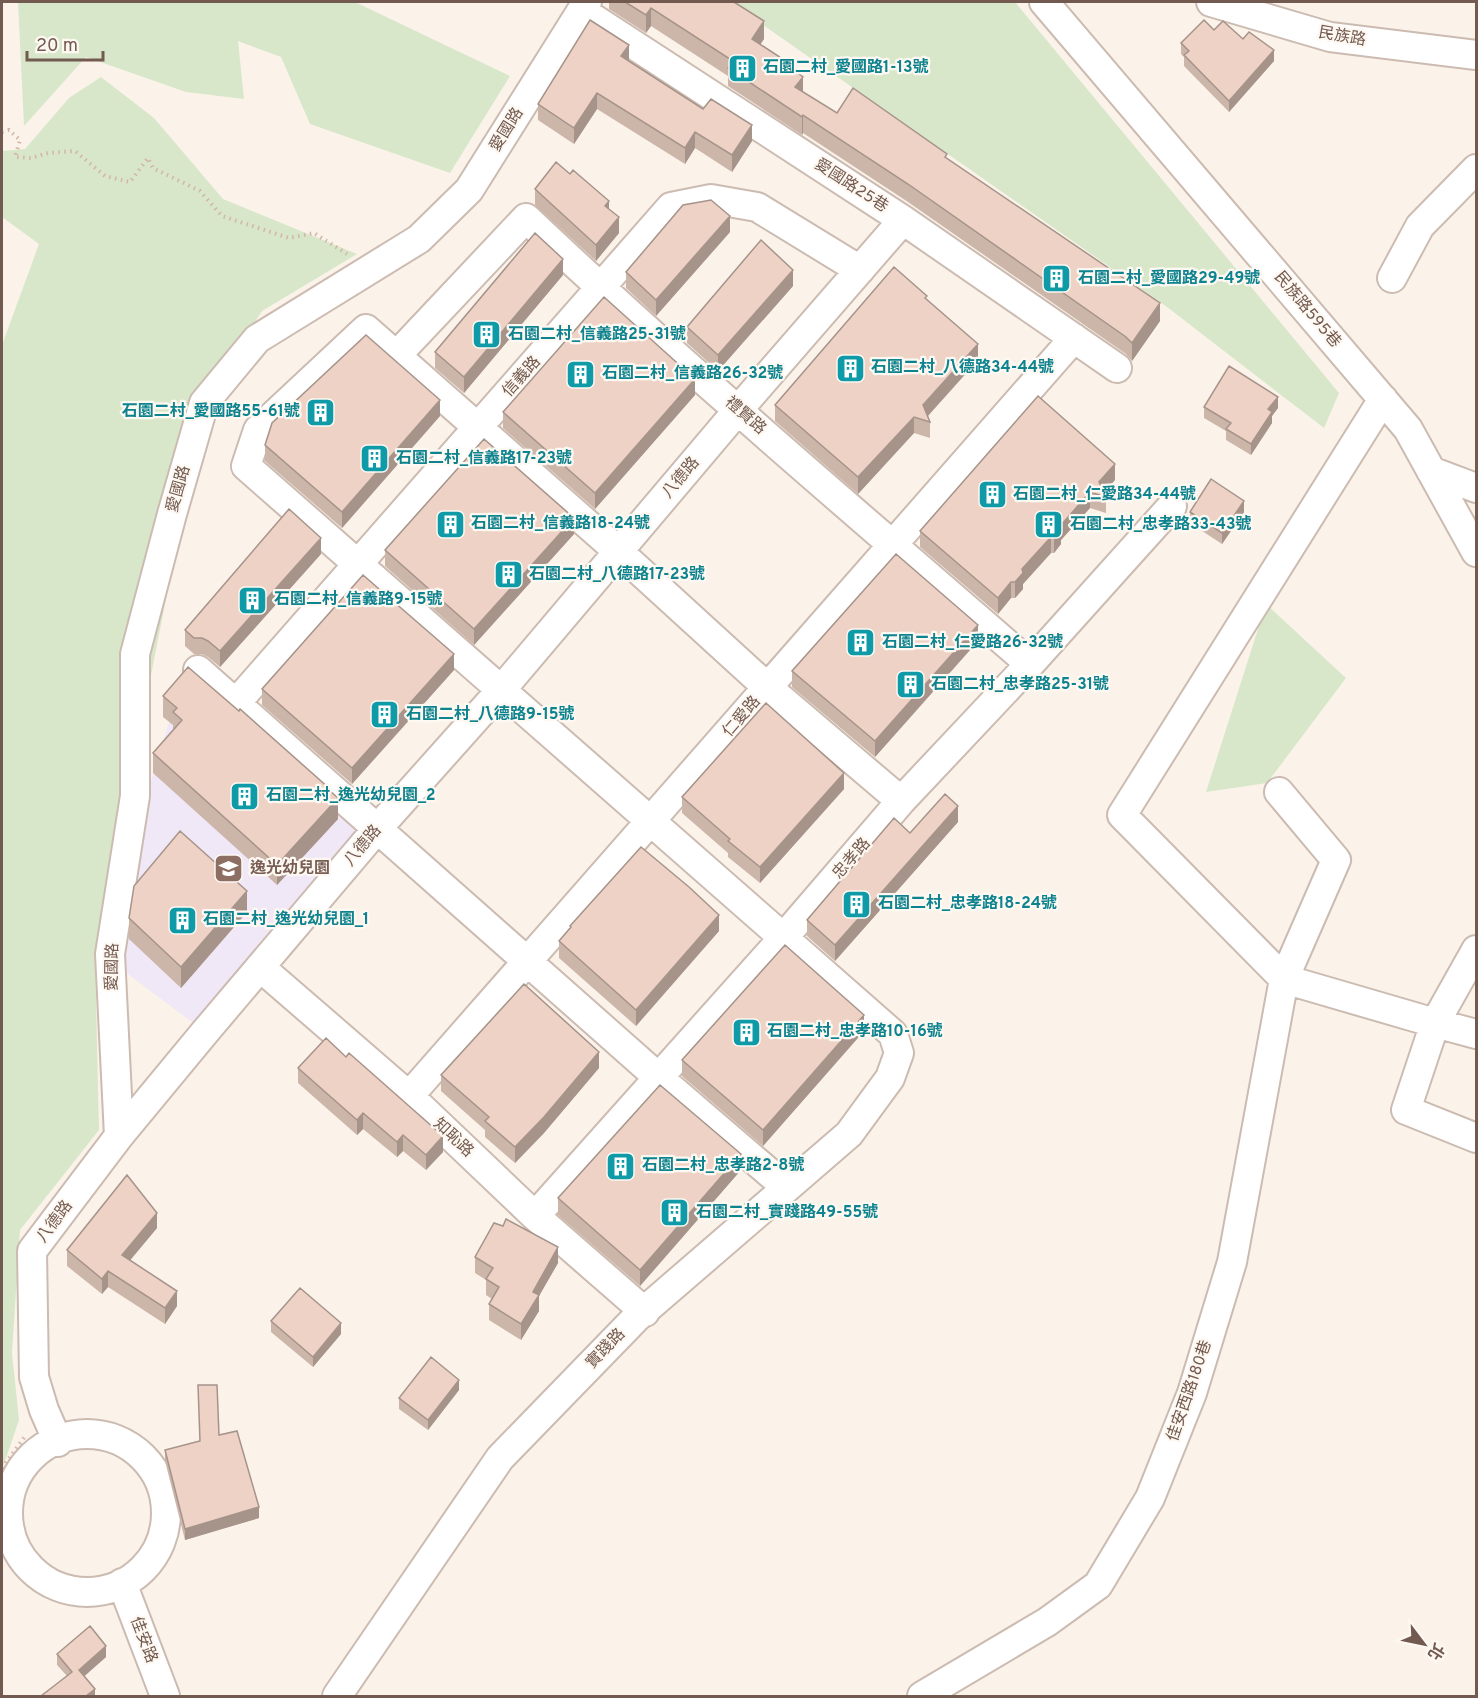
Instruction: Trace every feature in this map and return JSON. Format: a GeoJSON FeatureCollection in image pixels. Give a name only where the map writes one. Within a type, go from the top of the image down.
{"type":"FeatureCollection","features":[{"type":"Feature","properties":{"kind":"street","name":"民族路595巷"},"geometry":{"type":"LineString","coordinates":[[1044,2],[1408,429],[1476,552]]}},
{"type":"Feature","properties":{"kind":"street","name":"民族路"},"geometry":{"type":"LineString","coordinates":[[1211,2],[1330,37],[1476,55]]}},
{"type":"Feature","properties":{"kind":"street","name":"愛國路25巷"},"geometry":{"type":"LineString","coordinates":[[584,6],[903,220],[1117,368]]}},
{"type":"Feature","properties":{"kind":"street","name":"愛國路"},"geometry":{"type":"LineString","coordinates":[[119,1136],[110,954],[135,796],[135,654],[204,403],[257,339],[420,239],[469,190],[584,6]]}},
{"type":"Feature","properties":{"kind":"street"},"geometry":{"type":"LineString","coordinates":[[1392,278],[1420,226],[1476,169]]}},
{"type":"Feature","properties":{"kind":"street","name":"信義路"},"geometry":{"type":"LineString","coordinates":[[236,703],[671,207],[711,199],[757,207],[860,270]]}},
{"type":"Feature","properties":{"kind":"street","name":"禮賢路"},"geometry":{"type":"LineString","coordinates":[[396,356],[526,218],[601,289],[1030,664]]}},
{"type":"Feature","properties":{"kind":"street","name":"八德路"},"geometry":{"type":"LineString","coordinates":[[58,1442],[44,1410],[34,1377],[32,1251],[119,1136],[260,967],[377,829],[502,689],[738,410],[903,220]]}},
{"type":"Feature","properties":{"kind":"street"},"geometry":{"type":"LineString","coordinates":[[784,938],[246,466],[258,430],[366,329],[619,552],[768,688],[901,801]]}},
{"type":"Feature","properties":{"kind":"street","name":"仁愛路"},"geometry":{"type":"LineString","coordinates":[[409,1096],[1074,338]]}},
{"type":"Feature","properties":{"kind":"street"},"geometry":{"type":"LineString","coordinates":[[1383,399],[1122,815],[1284,979],[1476,1034]]}},
{"type":"Feature","properties":{"kind":"street"},"geometry":{"type":"LineString","coordinates":[[1431,471],[1476,488]]}},
{"type":"Feature","properties":{"kind":"street","name":"忠孝路"},"geometry":{"type":"LineString","coordinates":[[535,1216],[784,938],[901,801],[1030,664],[1172,506]]}},
{"type":"Feature","properties":{"kind":"street"},"geometry":{"type":"LineString","coordinates":[[198,670],[659,1078],[786,1187]]}},
{"type":"Feature","properties":{"kind":"street","name":"佳安西路180巷"},"geometry":{"type":"LineString","coordinates":[[922,1696],[1047,1622],[1098,1585],[1150,1498],[1192,1393],[1232,1262],[1284,979],[1336,860],[1279,792]]}},
{"type":"Feature","properties":{"kind":"street","name":"實踐路"},"geometry":{"type":"LineString","coordinates":[[337,1696],[500,1458],[636,1318],[849,1134],[890,1078],[899,1053],[893,1034],[784,938]]}},
{"type":"Feature","properties":{"kind":"street"},"geometry":{"type":"LineString","coordinates":[[1476,950],[1435,1023],[1406,1110],[1476,1138]]}},
{"type":"Feature","properties":{"kind":"street","name":"知恥路"},"geometry":{"type":"LineString","coordinates":[[260,967],[409,1096],[535,1216],[645,1312]]}},
{"type":"Feature","properties":{"kind":"street"},"geometry":{"type":"LineString","coordinates":[[77,1434],[98,1434],[118,1440],[136,1450],[151,1465],[161,1483],[166,1503],[166,1524],[160,1544],[150,1562],[135,1577],[122,1583],[97,1593],[76,1592],[57,1587],[38,1576],[24,1562],[14,1544],[8,1524],[9,1503],[14,1483],[24,1465],[39,1450],[77,1434]]}},
{"type":"Feature","properties":{"kind":"street","name":"佳安路"},"geometry":{"type":"LineString","coordinates":[[122,1583],[165,1696]]}},
{"type":"Feature","properties":{"kind":"path"},"geometry":{"type":"LineString","coordinates":[[2,132],[9,130],[20,140],[15,157],[31,158],[48,153],[75,151],[105,176],[130,182],[148,158],[153,168],[201,191],[222,216],[289,238],[314,233],[347,254],[342,261]]}},
{"type":"Feature","properties":{"kind":"path"},"geometry":{"type":"LineString","coordinates":[[2,1468],[44,1410]]}},
{"type":"Feature","properties":{"kind":"shaded area","name":"逸光幼兒園"},"geometry":{"type":"Polygon","coordinates":[[[186,667],[367,824],[200,1028],[121,969],[136,830],[186,667]]]}},
{"type":"Feature","properties":{"kind":"green space"},"geometry":{"type":"Polygon","coordinates":[[[18,2],[355,2],[510,76],[450,173],[310,124],[281,57],[238,41],[244,99],[186,92],[86,57],[24,126],[18,2]]]}},
{"type":"Feature","properties":{"kind":"green space"},"geometry":{"type":"Polygon","coordinates":[[[730,2],[1015,2],[1339,393],[1324,428],[1167,307],[730,2]]]}},
{"type":"Feature","properties":{"kind":"green space"},"geometry":{"type":"Polygon","coordinates":[[[101,77],[154,118],[223,199],[357,254],[262,311],[222,372],[171,574],[95,957],[99,1130],[20,1230],[12,1353],[19,1420],[2,1470],[2,345],[39,244],[2,217],[2,151],[25,149],[69,98],[101,77]]]}},
{"type":"Feature","properties":{"kind":"green space"},"geometry":{"type":"Polygon","coordinates":[[[1266,604],[1346,678],[1267,783],[1206,792],[1266,604]]]}},
{"type":"Feature","properties":{"kind":"building"},"geometry":{"type":"Polygon","coordinates":[[[625,2],[734,2],[764,21],[752,39],[789,63],[788,66],[803,77],[795,87],[837,113],[853,88],[947,154],[945,157],[1160,303],[1132,343],[908,184],[728,68],[733,61],[651,8],[646,15],[625,2]]]}},
{"type":"Feature","properties":{"kind":"building"},"geometry":{"type":"Polygon","coordinates":[[[590,20],[629,45],[621,56],[703,109],[711,99],[752,125],[732,155],[695,132],[685,148],[597,93],[574,128],[538,104],[590,20]]]}},
{"type":"Feature","properties":{"kind":"building"},"geometry":{"type":"Polygon","coordinates":[[[1204,20],[1214,30],[1223,21],[1243,39],[1249,32],[1274,50],[1229,101],[1184,55],[1189,51],[1181,43],[1204,20]]]}},
{"type":"Feature","properties":{"kind":"building"},"geometry":{"type":"Polygon","coordinates":[[[556,162],[570,174],[573,170],[609,201],[605,206],[619,217],[596,245],[535,189],[556,162]]]}},
{"type":"Feature","properties":{"kind":"building"},"geometry":{"type":"Polygon","coordinates":[[[711,200],[730,216],[656,300],[626,272],[683,205],[711,200]]]}},
{"type":"Feature","properties":{"kind":"building","name":"石園二村_信義路25-31號"},"geometry":{"type":"Polygon","coordinates":[[[535,233],[563,259],[464,377],[435,352],[535,233]]]}},
{"type":"Feature","properties":{"kind":"building"},"geometry":{"type":"Polygon","coordinates":[[[761,240],[793,270],[718,355],[687,327],[761,240]]]}},
{"type":"Feature","properties":{"kind":"building"},"geometry":{"type":"Polygon","coordinates":[[[894,267],[927,296],[925,298],[978,344],[923,405],[930,422],[914,417],[858,477],[775,405],[894,267]]]}},
{"type":"Feature","properties":{"kind":"building"},"geometry":{"type":"Polygon","coordinates":[[[604,297],[695,379],[595,493],[503,412],[604,297]]]}},
{"type":"Feature","properties":{"kind":"building"},"geometry":{"type":"Polygon","coordinates":[[[366,335],[440,400],[342,512],[265,445],[272,423],[366,335]]]}},
{"type":"Feature","properties":{"kind":"building"},"geometry":{"type":"Polygon","coordinates":[[[1229,366],[1278,397],[1268,409],[1272,412],[1251,444],[1226,429],[1231,423],[1204,407],[1229,366]]]}},
{"type":"Feature","properties":{"kind":"building"},"geometry":{"type":"Polygon","coordinates":[[[1038,396],[1115,464],[1099,482],[1106,497],[1090,492],[1061,525],[1054,537],[1051,537],[1022,569],[1023,573],[1015,582],[1011,582],[998,598],[920,531],[1038,396]]]}},
{"type":"Feature","properties":{"kind":"building"},"geometry":{"type":"Polygon","coordinates":[[[484,439],[574,518],[474,629],[385,550],[484,439]]]}},
{"type":"Feature","properties":{"kind":"building"},"geometry":{"type":"Polygon","coordinates":[[[1211,479],[1244,501],[1222,533],[1190,512],[1211,479]]]}},
{"type":"Feature","properties":{"kind":"building","name":"石園二村_信義路9-15號"},"geometry":{"type":"Polygon","coordinates":[[[289,509],[321,538],[220,651],[202,638],[194,638],[185,630],[289,509]]]}},
{"type":"Feature","properties":{"kind":"building"},"geometry":{"type":"Polygon","coordinates":[[[896,554],[978,625],[875,741],[792,671],[896,554]]]}},
{"type":"Feature","properties":{"kind":"building"},"geometry":{"type":"Polygon","coordinates":[[[363,575],[454,654],[352,768],[262,689],[363,575]]]}},
{"type":"Feature","properties":{"kind":"building","name":"石園二村_逸光幼兒園_2"},"geometry":{"type":"Polygon","coordinates":[[[188,667],[239,711],[240,709],[338,798],[277,865],[153,753],[182,720],[173,712],[177,708],[163,696],[188,667]]]}},
{"type":"Feature","properties":{"kind":"building"},"geometry":{"type":"Polygon","coordinates":[[[766,703],[844,773],[760,867],[728,841],[730,839],[682,797],[766,703]]]}},
{"type":"Feature","properties":{"kind":"building","name":"石園二村_忠孝路18-24號"},"geometry":{"type":"Polygon","coordinates":[[[945,794],[958,806],[835,945],[807,920],[894,818],[910,833],[945,794]]]}},
{"type":"Feature","properties":{"kind":"building","name":"石園二村_逸光幼兒園_1"},"geometry":{"type":"Polygon","coordinates":[[[180,831],[247,891],[181,967],[129,918],[134,886],[180,831]]]}},
{"type":"Feature","properties":{"kind":"building"},"geometry":{"type":"Polygon","coordinates":[[[641,847],[719,915],[636,1010],[559,941],[641,847]]]}},
{"type":"Feature","properties":{"kind":"building"},"geometry":{"type":"Polygon","coordinates":[[[785,945],[864,1015],[763,1130],[682,1060],[785,945]]]}},
{"type":"Feature","properties":{"kind":"building"},"geometry":{"type":"Polygon","coordinates":[[[524,984],[599,1052],[544,1117],[515,1147],[485,1121],[489,1117],[441,1075],[524,984]]]}},
{"type":"Feature","properties":{"kind":"building"},"geometry":{"type":"Polygon","coordinates":[[[326,1038],[346,1057],[349,1053],[443,1136],[426,1155],[403,1135],[397,1142],[363,1113],[357,1120],[298,1068],[326,1038]]]}},
{"type":"Feature","properties":{"kind":"building"},"geometry":{"type":"Polygon","coordinates":[[[660,1085],[741,1154],[640,1270],[558,1198],[660,1085]]]}},
{"type":"Feature","properties":{"kind":"building"},"geometry":{"type":"Polygon","coordinates":[[[127,1175],[157,1213],[122,1255],[177,1291],[165,1308],[108,1271],[102,1279],[67,1250],[127,1175]]]}},
{"type":"Feature","properties":{"kind":"building"},"geometry":{"type":"Polygon","coordinates":[[[506,1219],[558,1247],[533,1292],[539,1295],[521,1324],[489,1304],[499,1287],[486,1279],[493,1268],[475,1257],[494,1223],[503,1226],[506,1219]]]}},
{"type":"Feature","properties":{"kind":"building"},"geometry":{"type":"Polygon","coordinates":[[[300,1288],[341,1323],[313,1357],[271,1321],[300,1288]]]}},
{"type":"Feature","properties":{"kind":"building"},"geometry":{"type":"Polygon","coordinates":[[[431,1357],[459,1380],[428,1420],[399,1398],[431,1357]]]}},
{"type":"Feature","properties":{"kind":"building"},"geometry":{"type":"Polygon","coordinates":[[[198,1385],[217,1385],[219,1435],[237,1431],[259,1507],[185,1529],[165,1450],[200,1441],[198,1385]]]}},
{"type":"Feature","properties":{"kind":"building"},"geometry":{"type":"Polygon","coordinates":[[[90,1626],[106,1646],[79,1670],[95,1689],[86,1696],[41,1696],[72,1672],[57,1654],[90,1626]]]}},
{"type":"Feature","properties":{"kind":"place","name":"石園二村_愛國路1-13號"},"geometry":{"type":"Point","coordinates":[742,68]}},
{"type":"Feature","properties":{"kind":"place","name":"石園二村_愛國路29-49號"},"geometry":{"type":"Point","coordinates":[1057,279]}},
{"type":"Feature","properties":{"kind":"place","name":"石園二村_信義路25-31號"},"geometry":{"type":"Point","coordinates":[487,335]}},
{"type":"Feature","properties":{"kind":"place","name":"石園二村_八德路34-44號"},"geometry":{"type":"Point","coordinates":[850,368]}},
{"type":"Feature","properties":{"kind":"place","name":"石園二村_信義路26-32號"},"geometry":{"type":"Point","coordinates":[581,374]}},
{"type":"Feature","properties":{"kind":"place","name":"石園二村_愛國路55-61號"},"geometry":{"type":"Point","coordinates":[321,412]}},
{"type":"Feature","properties":{"kind":"place","name":"石園二村_信義路17-23號"},"geometry":{"type":"Point","coordinates":[375,459]}},
{"type":"Feature","properties":{"kind":"place","name":"石園二村_仁愛路34-44號"},"geometry":{"type":"Point","coordinates":[992,495]}},
{"type":"Feature","properties":{"kind":"place","name":"石園二村_信義路18-24號"},"geometry":{"type":"Point","coordinates":[450,524]}},
{"type":"Feature","properties":{"kind":"place","name":"石園二村_忠孝路33-43號"},"geometry":{"type":"Point","coordinates":[1049,525]}},
{"type":"Feature","properties":{"kind":"place","name":"石園二村_八德路17-23號"},"geometry":{"type":"Point","coordinates":[508,575]}},
{"type":"Feature","properties":{"kind":"place","name":"石園二村_信義路9-15號"},"geometry":{"type":"Point","coordinates":[253,600]}},
{"type":"Feature","properties":{"kind":"place","name":"石園二村_仁愛路26-32號"},"geometry":{"type":"Point","coordinates":[861,643]}},
{"type":"Feature","properties":{"kind":"place","name":"石園二村_忠孝路25-31號"},"geometry":{"type":"Point","coordinates":[910,685]}},
{"type":"Feature","properties":{"kind":"place","name":"石園二村_八德路9-15號"},"geometry":{"type":"Point","coordinates":[385,715]}},
{"type":"Feature","properties":{"kind":"place","name":"石園二村_逸光幼兒園_2"},"geometry":{"type":"Point","coordinates":[245,796]}},
{"type":"Feature","properties":{"kind":"place","name":"逸光幼兒園"},"geometry":{"type":"Point","coordinates":[229,869]}},
{"type":"Feature","properties":{"kind":"place","name":"石園二村_忠孝路18-24號"},"geometry":{"type":"Point","coordinates":[857,904]}},
{"type":"Feature","properties":{"kind":"place","name":"石園二村_逸光幼兒園_1"},"geometry":{"type":"Point","coordinates":[182,920]}},
{"type":"Feature","properties":{"kind":"place","name":"石園二村_忠孝路10-16號"},"geometry":{"type":"Point","coordinates":[746,1032]}},
{"type":"Feature","properties":{"kind":"place","name":"石園二村_忠孝路2-8號"},"geometry":{"type":"Point","coordinates":[621,1166]}},
{"type":"Feature","properties":{"kind":"place","name":"石園二村_實踐路49-55號"},"geometry":{"type":"Point","coordinates":[675,1213]}}]}
